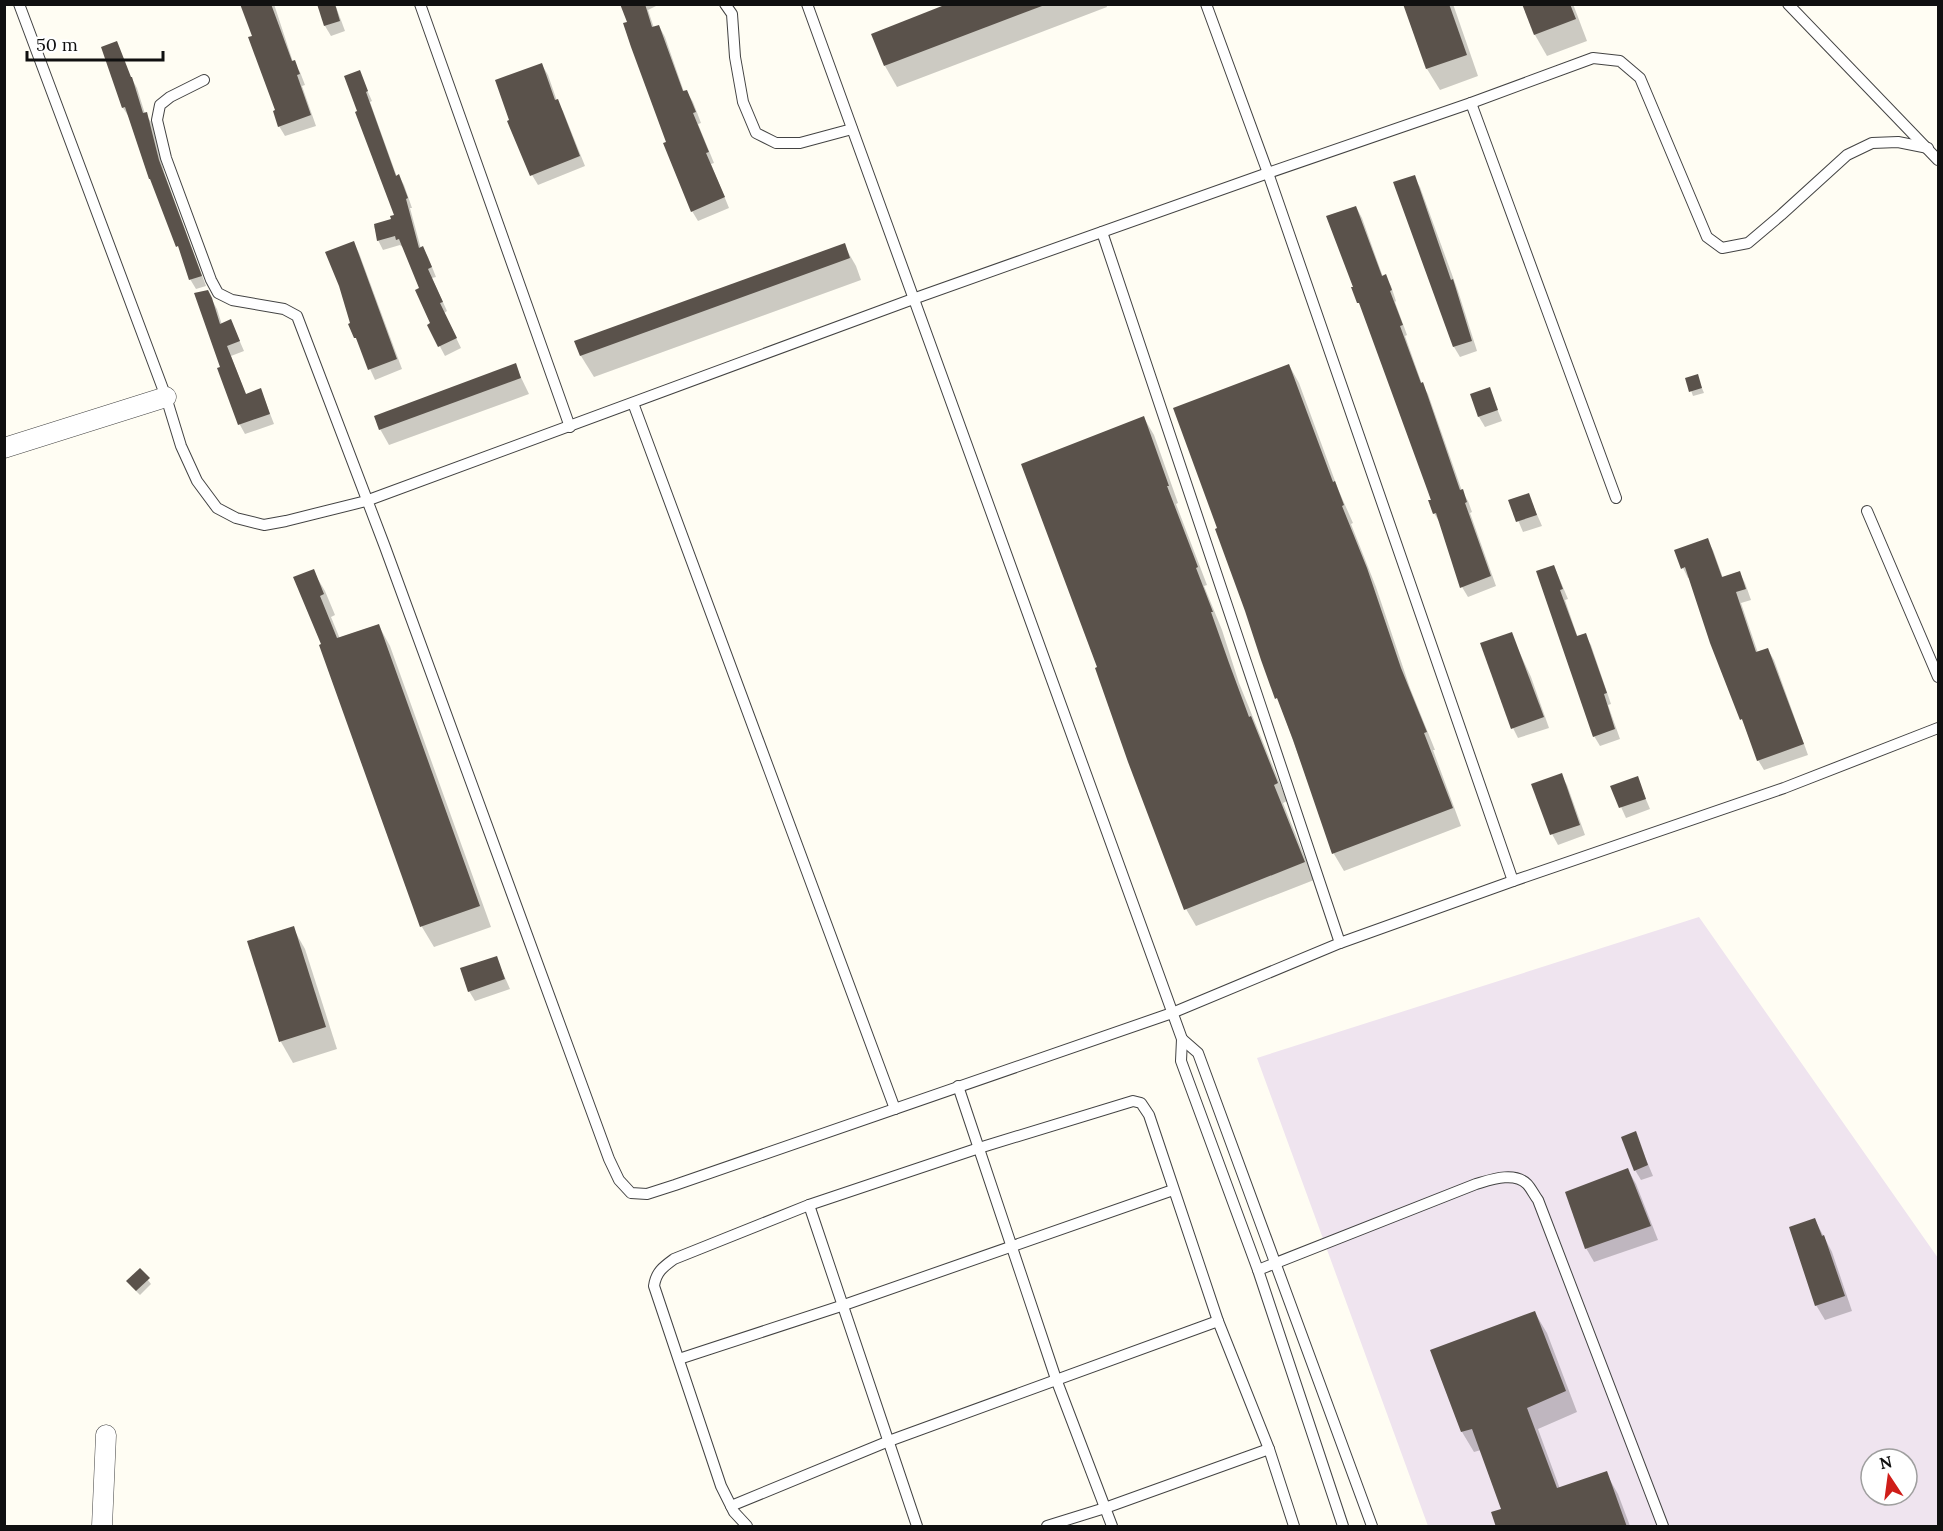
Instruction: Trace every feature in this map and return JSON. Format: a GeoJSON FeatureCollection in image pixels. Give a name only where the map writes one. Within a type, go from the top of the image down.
{"type":"FeatureCollection","features":[{"type":"Feature","properties":{"kind":"street"},"geometry":{"type":"LineString","coordinates":[[4,448],[165,397]]}},
{"type":"Feature","properties":{"kind":"street"},"geometry":{"type":"LineString","coordinates":[[102,1527],[106,1435]]}},
{"type":"Feature","properties":{"kind":"lane"},"geometry":{"type":"LineString","coordinates":[[19,4],[165,397],[181,446],[197,481],[217,508],[236,518],[264,525],[366,501],[913,299],[1593,58],[1620,61],[1640,78],[1707,237],[1722,248],[1748,243],[1847,155],[1872,143],[1898,142],[1928,148]]}},
{"type":"Feature","properties":{"kind":"lane"},"geometry":{"type":"LineString","coordinates":[[420,4],[570,427]]}},
{"type":"Feature","properties":{"kind":"lane"},"geometry":{"type":"LineString","coordinates":[[725,4],[732,14],[735,57],[743,102],[756,133],[776,143],[800,143],[852,129]]}},
{"type":"Feature","properties":{"kind":"lane"},"geometry":{"type":"LineString","coordinates":[[807,4],[1182,1039],[1181,1061],[1258,1270],[1343,1527]]}},
{"type":"Feature","properties":{"kind":"lane"},"geometry":{"type":"LineString","coordinates":[[1206,4],[1268,173],[1513,881]]}},
{"type":"Feature","properties":{"kind":"lane"},"geometry":{"type":"LineString","coordinates":[[1788,4],[1938,160]]}},
{"type":"Feature","properties":{"kind":"lane"},"geometry":{"type":"LineString","coordinates":[[204,80],[170,97],[160,105],[157,120],[166,158],[211,280],[218,293],[232,300],[284,309],[297,316],[385,547],[605,1148],[619,1180],[632,1193],[647,1194],[1172,1013],[1340,943],[1784,788],[1938,728]]}},
{"type":"Feature","properties":{"kind":"lane"},"geometry":{"type":"LineString","coordinates":[[1471,103],[1616,498]]}},
{"type":"Feature","properties":{"kind":"lane"},"geometry":{"type":"LineString","coordinates":[[1102,232],[1340,943]]}},
{"type":"Feature","properties":{"kind":"lane"},"geometry":{"type":"LineString","coordinates":[[633,403],[895,1109]]}},
{"type":"Feature","properties":{"kind":"lane"},"geometry":{"type":"LineString","coordinates":[[1867,511],[1938,677]]}},
{"type":"Feature","properties":{"kind":"lane"},"geometry":{"type":"LineString","coordinates":[[1182,1039],[1198,1053],[1372,1527]]}},
{"type":"Feature","properties":{"kind":"lane"},"geometry":{"type":"LineString","coordinates":[[958,1086],[1056,1379],[1112,1527]]}},
{"type":"Feature","properties":{"kind":"lane"},"geometry":{"type":"LineString","coordinates":[[747,1527],[731,1506],[721,1486],[654,1286],[656,1275],[663,1266],[674,1259],[809,1205],[979,1148],[1132,1101],[1141,1103],[1149,1115],[1218,1321],[1269,1449],[1294,1527]]}},
{"type":"Feature","properties":{"kind":"lane"},"geometry":{"type":"LineString","coordinates":[[1258,1270],[1476,1184],[1504,1178],[1526,1182],[1538,1200],[1663,1527]]}},
{"type":"Feature","properties":{"kind":"lane"},"geometry":{"type":"LineString","coordinates":[[679,1359],[844,1305],[1173,1190]]}},
{"type":"Feature","properties":{"kind":"lane"},"geometry":{"type":"LineString","coordinates":[[809,1205],[917,1527]]}},
{"type":"Feature","properties":{"kind":"lane"},"geometry":{"type":"LineString","coordinates":[[731,1506],[889,1441],[1218,1321]]}},
{"type":"Feature","properties":{"kind":"lane"},"geometry":{"type":"LineString","coordinates":[[1047,1527],[1269,1449]]}},
{"type":"Feature","properties":{"kind":"shaded area"},"geometry":{"type":"Polygon","coordinates":[[[1699,917],[1938,1258],[1938,1526],[1428,1526],[1257,1058],[1699,917]]]}},
{"type":"Feature","properties":{"kind":"building"},"geometry":{"type":"Polygon","coordinates":[[[240,4],[271,4],[292,61],[295,60],[300,74],[297,75],[311,115],[278,127],[273,111],[275,110],[248,37],[252,36],[240,4]]]}},
{"type":"Feature","properties":{"kind":"building"},"geometry":{"type":"Polygon","coordinates":[[[317,4],[335,4],[340,21],[324,26],[317,4]]]}},
{"type":"Feature","properties":{"kind":"building"},"geometry":{"type":"Polygon","coordinates":[[[620,4],[645,4],[652,27],[659,25],[683,91],[687,90],[696,112],[693,113],[709,152],[706,153],[725,197],[691,212],[663,143],[666,142],[623,23],[627,22],[620,4]]]}},
{"type":"Feature","properties":{"kind":"building"},"geometry":{"type":"Polygon","coordinates":[[[947,4],[1042,4],[1042,6],[884,66],[871,34],[947,4]]]}},
{"type":"Feature","properties":{"kind":"building"},"geometry":{"type":"Polygon","coordinates":[[[1403,4],[1449,4],[1467,55],[1426,69],[1403,4]]]}},
{"type":"Feature","properties":{"kind":"building"},"geometry":{"type":"Polygon","coordinates":[[[1522,4],[1570,4],[1576,19],[1534,35],[1522,4]]]}},
{"type":"Feature","properties":{"kind":"building"},"geometry":{"type":"Polygon","coordinates":[[[117,41],[132,77],[143,113],[147,112],[159,160],[202,276],[189,280],[178,246],[176,247],[149,179],[125,107],[122,108],[101,47],[117,41]]]}},
{"type":"Feature","properties":{"kind":"building"},"geometry":{"type":"Polygon","coordinates":[[[542,63],[555,100],[558,99],[580,156],[530,176],[507,121],[509,120],[495,80],[542,63]]]}},
{"type":"Feature","properties":{"kind":"building"},"geometry":{"type":"Polygon","coordinates":[[[360,70],[396,176],[399,174],[408,198],[406,199],[419,248],[423,246],[432,267],[428,269],[443,302],[440,303],[457,338],[438,347],[427,325],[430,323],[415,290],[419,288],[399,239],[396,240],[395,236],[377,241],[374,224],[391,219],[390,216],[394,215],[355,112],[357,111],[344,76],[360,70]]]}},
{"type":"Feature","properties":{"kind":"building"},"geometry":{"type":"Polygon","coordinates":[[[1415,175],[1451,280],[1453,279],[1472,341],[1453,347],[1393,182],[1415,175]]]}},
{"type":"Feature","properties":{"kind":"building"},"geometry":{"type":"Polygon","coordinates":[[[1356,206],[1382,276],[1386,274],[1392,290],[1390,291],[1403,325],[1400,326],[1421,383],[1423,382],[1460,490],[1463,489],[1467,502],[1465,503],[1491,576],[1460,588],[1436,513],[1433,514],[1428,500],[1431,500],[1326,216],[1356,206]]]}},
{"type":"Feature","properties":{"kind":"building"},"geometry":{"type":"Polygon","coordinates":[[[354,241],[397,359],[368,370],[348,324],[350,323],[339,286],[325,252],[354,241]]]}},
{"type":"Feature","properties":{"kind":"building"},"geometry":{"type":"Polygon","coordinates":[[[845,243],[850,258],[580,356],[574,341],[845,243]]]}},
{"type":"Feature","properties":{"kind":"building"},"geometry":{"type":"Polygon","coordinates":[[[208,290],[220,324],[231,319],[240,341],[227,346],[246,394],[261,388],[270,414],[238,425],[217,368],[220,367],[194,293],[208,290]]]}},
{"type":"Feature","properties":{"kind":"building"},"geometry":{"type":"Polygon","coordinates":[[[516,363],[521,378],[379,430],[374,416],[516,363]]]}},
{"type":"Feature","properties":{"kind":"building"},"geometry":{"type":"Polygon","coordinates":[[[1289,364],[1333,482],[1335,481],[1344,505],[1342,506],[1367,568],[1401,668],[1427,732],[1424,733],[1453,808],[1332,854],[1173,408],[1289,364]]]}},
{"type":"Feature","properties":{"kind":"building"},"geometry":{"type":"Polygon","coordinates":[[[1698,374],[1702,388],[1689,392],[1685,378],[1698,374]]]}},
{"type":"Feature","properties":{"kind":"building"},"geometry":{"type":"Polygon","coordinates":[[[1490,387],[1498,410],[1478,417],[1470,394],[1490,387]]]}},
{"type":"Feature","properties":{"kind":"building"},"geometry":{"type":"Polygon","coordinates":[[[1144,416],[1169,486],[1167,486],[1198,567],[1196,568],[1229,663],[1249,717],[1251,716],[1278,783],[1274,785],[1305,862],[1184,910],[1021,464],[1144,416]]]}},
{"type":"Feature","properties":{"kind":"building"},"geometry":{"type":"Polygon","coordinates":[[[1529,493],[1537,515],[1516,522],[1508,500],[1529,493]]]}},
{"type":"Feature","properties":{"kind":"building"},"geometry":{"type":"Polygon","coordinates":[[[1708,538],[1722,577],[1740,571],[1746,589],[1736,592],[1756,652],[1768,648],[1804,744],[1757,761],[1710,643],[1685,567],[1681,569],[1674,550],[1708,538]]]}},
{"type":"Feature","properties":{"kind":"building"},"geometry":{"type":"Polygon","coordinates":[[[1554,565],[1563,589],[1560,590],[1577,636],[1586,633],[1607,693],[1604,694],[1615,729],[1593,737],[1536,571],[1554,565]]]}},
{"type":"Feature","properties":{"kind":"building"},"geometry":{"type":"Polygon","coordinates":[[[314,569],[324,594],[320,596],[337,638],[379,624],[480,906],[420,927],[319,645],[321,644],[293,577],[314,569]]]}},
{"type":"Feature","properties":{"kind":"building"},"geometry":{"type":"Polygon","coordinates":[[[1512,632],[1544,717],[1511,729],[1480,643],[1512,632]]]}},
{"type":"Feature","properties":{"kind":"building"},"geometry":{"type":"Polygon","coordinates":[[[1562,773],[1580,825],[1550,835],[1531,784],[1562,773]]]}},
{"type":"Feature","properties":{"kind":"building"},"geometry":{"type":"Polygon","coordinates":[[[1638,776],[1646,799],[1619,808],[1610,786],[1638,776]]]}},
{"type":"Feature","properties":{"kind":"building"},"geometry":{"type":"Polygon","coordinates":[[[294,926],[326,1027],[279,1042],[247,941],[294,926]]]}},
{"type":"Feature","properties":{"kind":"building"},"geometry":{"type":"Polygon","coordinates":[[[497,956],[505,979],[468,992],[460,968],[497,956]]]}},
{"type":"Feature","properties":{"kind":"building"},"geometry":{"type":"Polygon","coordinates":[[[1636,1131],[1648,1165],[1634,1171],[1621,1137],[1636,1131]]]}},
{"type":"Feature","properties":{"kind":"building"},"geometry":{"type":"Polygon","coordinates":[[[1628,1168],[1651,1226],[1585,1249],[1565,1192],[1628,1168]]]}},
{"type":"Feature","properties":{"kind":"building"},"geometry":{"type":"Polygon","coordinates":[[[1815,1218],[1822,1236],[1824,1235],[1845,1296],[1815,1306],[1789,1227],[1815,1218]]]}},
{"type":"Feature","properties":{"kind":"building"},"geometry":{"type":"Polygon","coordinates":[[[140,1268],[150,1278],[136,1291],[126,1281],[140,1268]]]}},
{"type":"Feature","properties":{"kind":"building"},"geometry":{"type":"Polygon","coordinates":[[[1535,1311],[1566,1391],[1527,1408],[1557,1488],[1607,1471],[1627,1527],[1496,1527],[1491,1512],[1501,1509],[1472,1429],[1461,1432],[1430,1350],[1535,1311]]]}}]}
